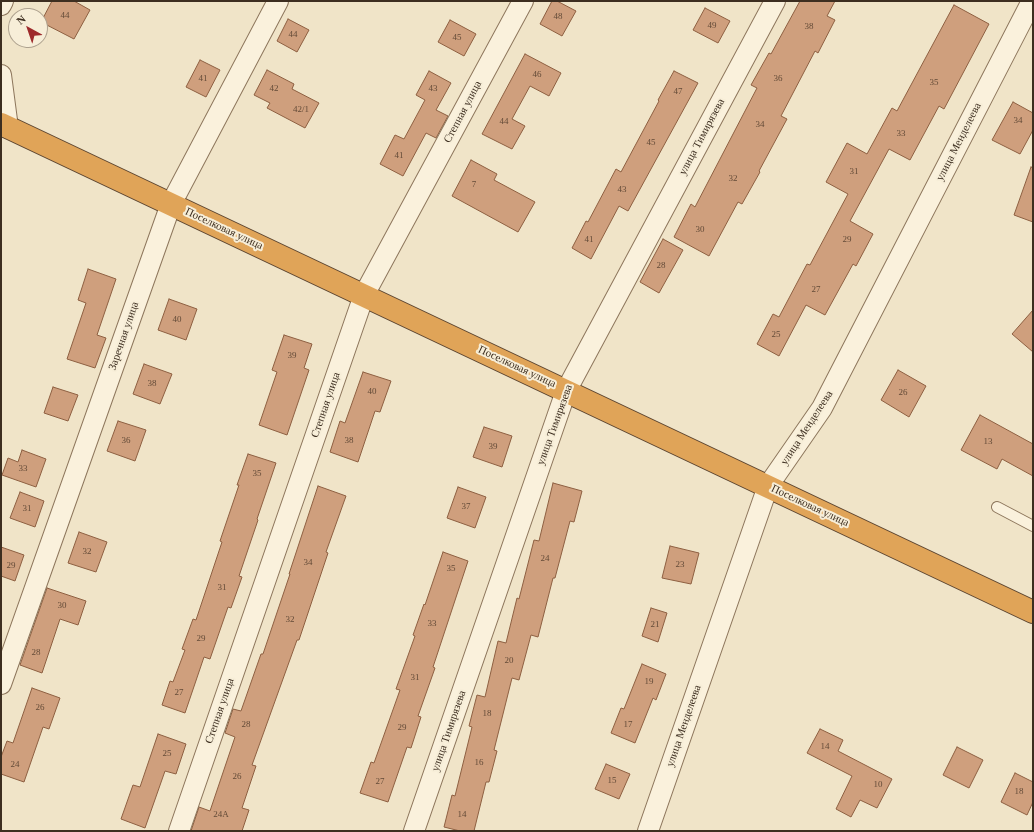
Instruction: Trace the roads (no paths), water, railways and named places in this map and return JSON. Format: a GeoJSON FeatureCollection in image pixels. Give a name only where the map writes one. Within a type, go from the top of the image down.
{"type":"FeatureCollection","features":[{"type":"Feature","properties":{"kind":"highway","name":"Поселковая улица"},"geometry":{"type":"LineString","coordinates":[[5,126],[1033,612]]}},
{"type":"Feature","properties":{"kind":"street"},"geometry":{"type":"LineString","coordinates":[[1,5],[3,1]]}},
{"type":"Feature","properties":{"kind":"street","name":"Заречная улица"},"geometry":{"type":"LineString","coordinates":[[1,684],[171,204],[278,1]]}},
{"type":"Feature","properties":{"kind":"street","name":"Степная улица"},"geometry":{"type":"LineString","coordinates":[[179,831],[364,295],[523,1]]}},
{"type":"Feature","properties":{"kind":"street","name":"улица Тимирязева"},"geometry":{"type":"LineString","coordinates":[[414,831],[566,390],[775,1]]}},
{"type":"Feature","properties":{"kind":"street","name":"улица Менделеева"},"geometry":{"type":"LineString","coordinates":[[648,831],[768,486],[822,408],[1032,1]]}},
{"type":"Feature","properties":{"kind":"street"},"geometry":{"type":"LineString","coordinates":[[1,75],[5,126]]}},
{"type":"Feature","properties":{"kind":"lane"},"geometry":{"type":"LineString","coordinates":[[997,507],[1033,526]]}}]}
